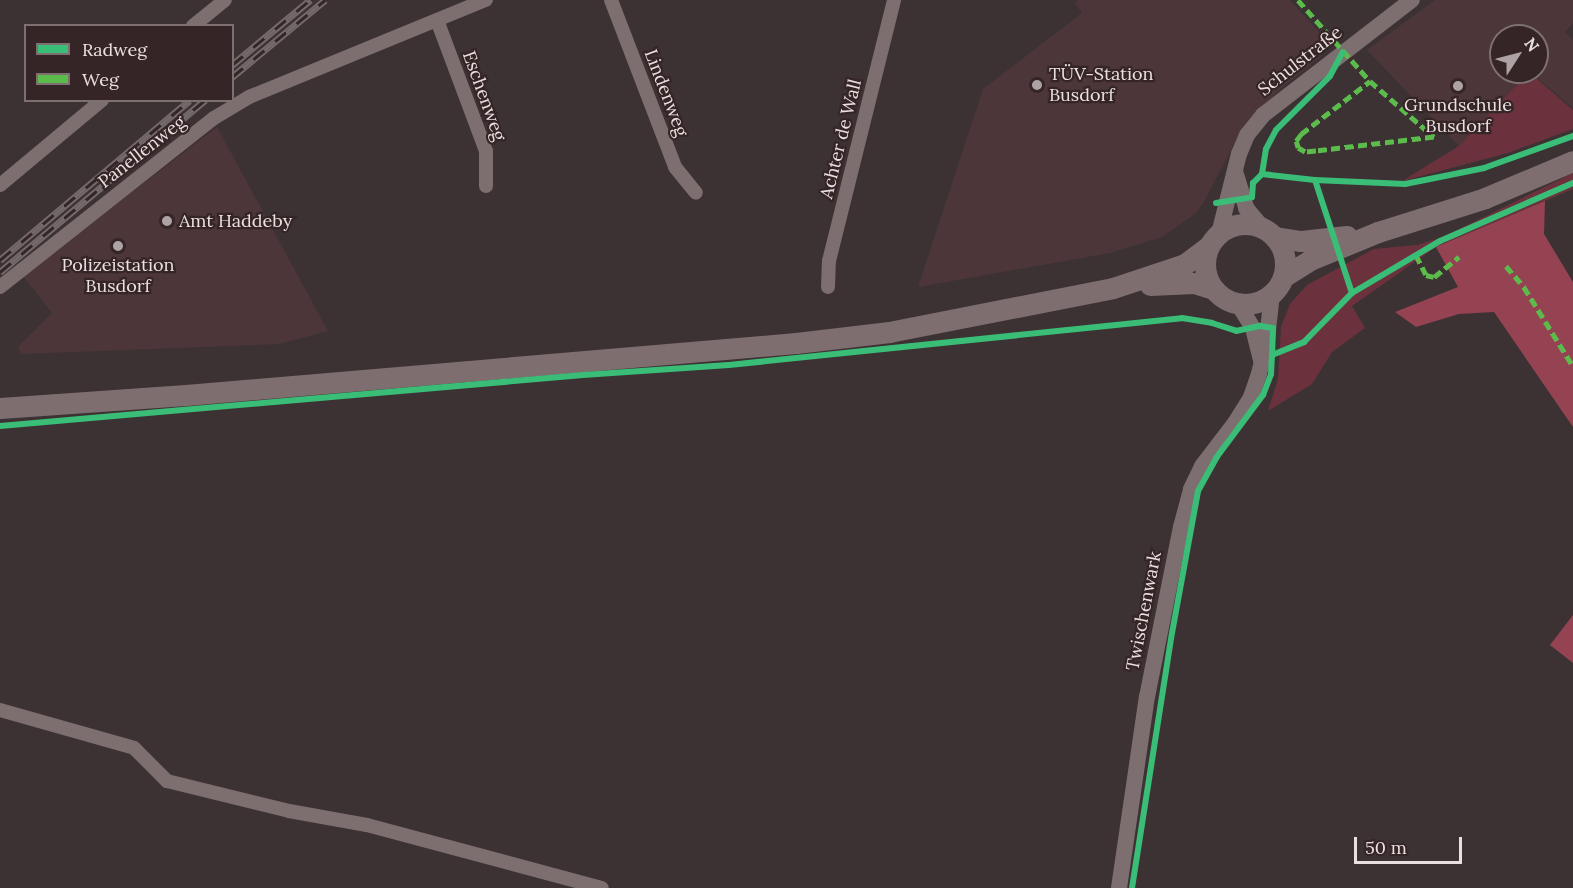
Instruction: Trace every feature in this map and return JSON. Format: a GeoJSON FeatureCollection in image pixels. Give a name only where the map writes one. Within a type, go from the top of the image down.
{"type":"FeatureCollection","features":[{"type":"Feature","properties":{"kind":"main road"},"geometry":{"type":"LineString","coordinates":[[1214,240],[1206,271],[1214,289],[1224,298],[1238,304],[1253,304],[1278,286],[1301,264],[1378,232],[1485,198],[1573,160]]}},
{"type":"Feature","properties":{"kind":"main road"},"geometry":{"type":"LineString","coordinates":[[1113,288],[1185,264],[1214,240],[1237,225],[1301,242],[1378,232]]}},
{"type":"Feature","properties":{"kind":"main road"},"geometry":{"type":"LineString","coordinates":[[1269,233],[1285,256],[1278,286]]}},
{"type":"Feature","properties":{"kind":"main road"},"geometry":{"type":"LineString","coordinates":[[0,408],[186,395],[796,343],[889,332],[1113,288],[1185,283],[1214,289]]}},
{"type":"Feature","properties":{"kind":"street","name":"Panellenweg"},"geometry":{"type":"LineString","coordinates":[[0,287],[214,118],[249,97],[486,0]]}},
{"type":"Feature","properties":{"kind":"street","name":"Lindenweg"},"geometry":{"type":"LineString","coordinates":[[611,0],[675,167],[696,193]]}},
{"type":"Feature","properties":{"kind":"street","name":"Achter de Wall"},"geometry":{"type":"LineString","coordinates":[[828,287],[829,261],[894,0]]}},
{"type":"Feature","properties":{"kind":"street","name":"Schulstraße"},"geometry":{"type":"LineString","coordinates":[[1214,240],[1247,135],[1263,115],[1295,87],[1412,0]]}},
{"type":"Feature","properties":{"kind":"street"},"geometry":{"type":"LineString","coordinates":[[195,24],[216,2]]}},
{"type":"Feature","properties":{"kind":"street","name":"Eschenweg"},"geometry":{"type":"LineString","coordinates":[[437,20],[486,151],[486,186]]}},
{"type":"Feature","properties":{"kind":"street"},"geometry":{"type":"LineString","coordinates":[[0,185],[100,102]]}},
{"type":"Feature","properties":{"kind":"street"},"geometry":{"type":"LineString","coordinates":[[1235,171],[1246,208],[1269,233]]}},
{"type":"Feature","properties":{"kind":"street","name":"Twischenwark"},"geometry":{"type":"LineString","coordinates":[[1119,888],[1147,697],[1181,527],[1191,489],[1202,466],[1235,423],[1251,397],[1268,339],[1278,286]]}},
{"type":"Feature","properties":{"kind":"street","name":"Twischenwark"},"geometry":{"type":"LineString","coordinates":[[1238,304],[1253,328],[1261,360]]}},
{"type":"Feature","properties":{"kind":"street"},"geometry":{"type":"LineString","coordinates":[[0,710],[134,748],[167,781],[289,811],[367,825],[602,888]]}},
{"type":"Feature","properties":{"kind":"shaded area"},"geometry":{"type":"Polygon","coordinates":[[[1078,0],[1290,0],[1318,31],[1323,42],[1322,56],[1282,87],[1243,127],[1196,213],[1162,237],[1110,253],[918,287],[983,89],[1082,13],[1075,3],[1078,0]]]}},
{"type":"Feature","properties":{"kind":"shaded area","name":"Grundschule Busdorf"},"geometry":{"type":"Polygon","coordinates":[[[1435,0],[1573,0],[1573,23],[1565,32],[1573,40],[1573,108],[1544,84],[1549,84],[1549,24],[1489,24],[1489,84],[1518,84],[1459,146],[1367,50],[1435,0]]]}},
{"type":"Feature","properties":{"kind":"shaded area"},"geometry":{"type":"Polygon","coordinates":[[[1518,84],[1543,84],[1573,110],[1573,129],[1508,153],[1402,181],[1459,146],[1518,84]]]}},
{"type":"Feature","properties":{"kind":"shaded area"},"geometry":{"type":"Polygon","coordinates":[[[217,127],[328,331],[279,344],[21,354],[18,347],[52,313],[23,276],[217,127]]]}},
{"type":"Feature","properties":{"kind":"shaded area"},"geometry":{"type":"Polygon","coordinates":[[[1573,173],[1573,189],[1436,247],[1352,306],[1365,328],[1332,352],[1312,384],[1268,411],[1278,379],[1281,327],[1290,304],[1307,285],[1374,249],[1417,245],[1443,237],[1573,173]]]}},
{"type":"Feature","properties":{"kind":"shaded area"},"geometry":{"type":"Polygon","coordinates":[[[1545,201],[1544,234],[1573,282],[1573,427],[1494,312],[1459,314],[1416,327],[1395,312],[1458,287],[1436,247],[1545,201]]]}},
{"type":"Feature","properties":{"kind":"shaded area"},"geometry":{"type":"Polygon","coordinates":[[[1573,615],[1573,663],[1550,645],[1573,615]]]}},
{"type":"Feature","properties":{"kind":"railway"},"geometry":{"type":"LineString","coordinates":[[234,63],[310,0]]}},
{"type":"Feature","properties":{"kind":"railway"},"geometry":{"type":"LineString","coordinates":[[234,75],[325,0]]}},
{"type":"Feature","properties":{"kind":"railway"},"geometry":{"type":"LineString","coordinates":[[0,260],[188,102]]}},
{"type":"Feature","properties":{"kind":"railway"},"geometry":{"type":"LineString","coordinates":[[0,272],[203,102]]}},
{"type":"Feature","properties":{"kind":"marked path"},"geometry":{"type":"LineString","coordinates":[[1298,0],[1370,81],[1434,137],[1305,152],[1298,148],[1296,141],[1301,134],[1370,81]]}},
{"type":"Feature","properties":{"kind":"marked path"},"geometry":{"type":"LineString","coordinates":[[1416,255],[1426,275],[1434,277],[1459,257]]}},
{"type":"Feature","properties":{"kind":"marked path"},"geometry":{"type":"LineString","coordinates":[[1506,266],[1524,287],[1573,366]]}},
{"type":"Feature","properties":{"kind":"cycle path"},"geometry":{"type":"LineString","coordinates":[[1262,174],[1266,149],[1276,130],[1330,76],[1343,52]]}},
{"type":"Feature","properties":{"kind":"cycle path"},"geometry":{"type":"LineString","coordinates":[[1216,203],[1252,197],[1253,183],[1262,174],[1315,180],[1405,184],[1484,168],[1573,136]]}},
{"type":"Feature","properties":{"kind":"cycle path"},"geometry":{"type":"LineString","coordinates":[[1315,180],[1352,293]]}},
{"type":"Feature","properties":{"kind":"cycle path"},"geometry":{"type":"LineString","coordinates":[[1132,888],[1172,633],[1198,491],[1216,458],[1263,395],[1271,374],[1272,355],[1304,342],[1352,293],[1440,241],[1573,183]]}},
{"type":"Feature","properties":{"kind":"cycle path"},"geometry":{"type":"LineString","coordinates":[[0,426],[583,375],[729,365],[1182,318],[1212,323],[1236,331],[1260,326],[1273,328],[1272,355]]}},
{"type":"Feature","properties":{"kind":"place","name":"TÜV-Station Busdorf"},"geometry":{"type":"Point","coordinates":[1037,85]}},
{"type":"Feature","properties":{"kind":"place","name":"Grundschule Busdorf"},"geometry":{"type":"Point","coordinates":[1458,86]}},
{"type":"Feature","properties":{"kind":"place","name":"Amt Haddeby"},"geometry":{"type":"Point","coordinates":[167,221]}},
{"type":"Feature","properties":{"kind":"place","name":"Polizeistation Busdorf"},"geometry":{"type":"Point","coordinates":[118,246]}}]}
